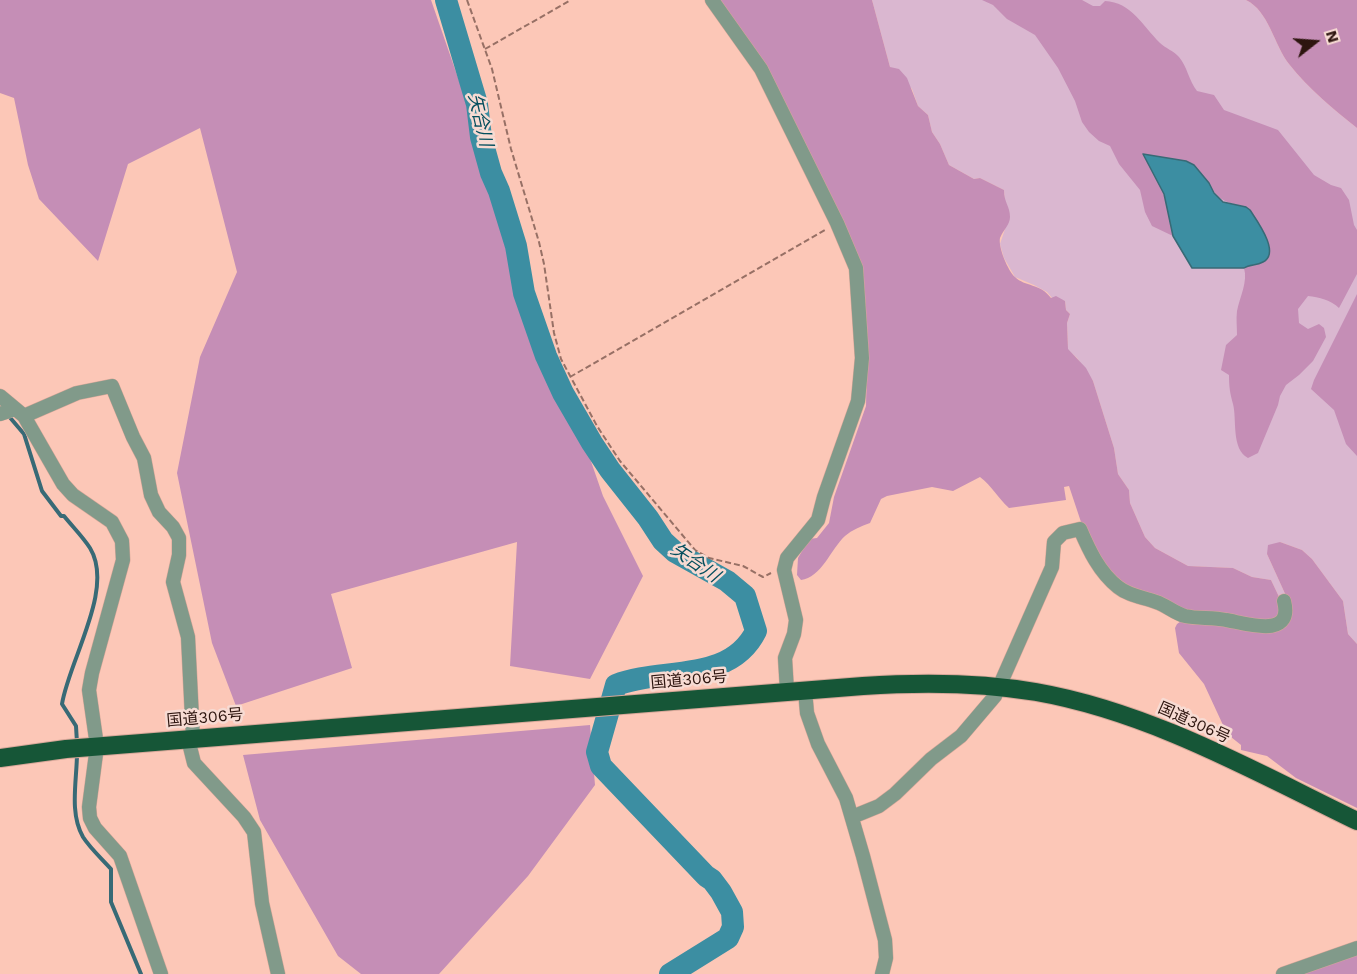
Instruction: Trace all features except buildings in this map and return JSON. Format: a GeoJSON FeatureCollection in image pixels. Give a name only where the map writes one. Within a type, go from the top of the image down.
{"type":"FeatureCollection","features":[{"type":"Feature","properties":{"kind":"highway","name":"国道306号"},"geometry":{"type":"LineString","coordinates":[[0,758],[66,749],[190,739],[796,691],[933,683],[1000,687],[1065,698],[1136,719],[1191,742],[1357,821]]}},
{"type":"Feature","properties":{"kind":"street"},"geometry":{"type":"LineString","coordinates":[[712,0],[761,69],[837,223],[855,268],[862,358],[858,401],[824,496],[818,520],[787,558],[784,570],[785,579],[796,620],[786,658],[796,691],[818,744],[846,798],[885,940],[886,958],[882,974]]}},
{"type":"Feature","properties":{"kind":"street"},"geometry":{"type":"LineString","coordinates":[[13,413],[77,393],[112,386],[144,458],[151,495],[159,512],[173,527],[179,538],[179,555],[173,582],[188,636],[190,739],[194,763],[244,817],[254,832],[262,903],[278,974]]}},
{"type":"Feature","properties":{"kind":"street"},"geometry":{"type":"LineString","coordinates":[[0,396],[63,484],[73,495],[112,522],[122,541],[123,560],[89,690],[93,747],[88,807],[94,828],[120,856],[161,974]]}},
{"type":"Feature","properties":{"kind":"street"},"geometry":{"type":"LineString","coordinates":[[852,818],[879,806],[895,794],[931,759],[961,736],[995,696],[1052,567],[1054,543],[1064,533],[1080,529],[1095,560],[1107,577],[1118,587],[1127,593],[1155,601],[1183,615],[1266,628],[1282,619],[1286,612],[1284,601]]}},
{"type":"Feature","properties":{"kind":"street"},"geometry":{"type":"LineString","coordinates":[[1283,974],[1357,948]]}},
{"type":"Feature","properties":{"kind":"path"},"geometry":{"type":"LineString","coordinates":[[466,0],[485,49],[511,149],[542,253],[555,339],[561,359],[597,426],[620,460],[695,550],[708,558],[743,566],[763,578],[777,571],[787,558]]}},
{"type":"Feature","properties":{"kind":"path"},"geometry":{"type":"LineString","coordinates":[[485,49],[571,0]]}},
{"type":"Feature","properties":{"kind":"path"},"geometry":{"type":"LineString","coordinates":[[570,376],[837,223]]}},
{"type":"Feature","properties":{"kind":"shaded area"},"geometry":{"type":"Polygon","coordinates":[[[0,0],[431,0],[603,496],[643,576],[590,679],[510,666],[517,542],[331,594],[352,668],[236,706],[212,643],[177,473],[200,357],[237,272],[200,128],[128,164],[98,261],[39,199],[28,165],[14,98],[0,93],[0,0]]]}},
{"type":"Feature","properties":{"kind":"shaded area"},"geometry":{"type":"Polygon","coordinates":[[[718,0],[872,0],[890,67],[899,69],[907,78],[918,106],[928,115],[932,132],[949,165],[974,179],[980,178],[1004,190],[1010,217],[1000,242],[1009,270],[1019,280],[1042,290],[1051,298],[1056,296],[1065,301],[1066,310],[1070,314],[1067,323],[1068,349],[1086,368],[1093,381],[1114,448],[1118,474],[1129,490],[1130,503],[1145,537],[1155,548],[1188,566],[1233,568],[1252,577],[1271,580],[1281,601],[1281,614],[1274,621],[1191,613],[1144,597],[1110,576],[1087,540],[1069,486],[1064,487],[1066,500],[1009,508],[980,477],[953,491],[932,487],[881,499],[870,523],[845,536],[820,569],[801,580],[797,575],[798,558],[809,539],[817,538],[829,523],[834,497],[866,406],[867,360],[861,277],[718,0]]]}},
{"type":"Feature","properties":{"kind":"shaded area"},"geometry":{"type":"Polygon","coordinates":[[[872,0],[1246,0],[1254,5],[1266,20],[1289,64],[1322,98],[1357,128],[1357,644],[1348,634],[1343,601],[1312,559],[1302,550],[1280,542],[1267,554],[1287,598],[1281,601],[1271,580],[1252,577],[1233,568],[1188,566],[1155,548],[1145,537],[1130,503],[1129,490],[1118,474],[1114,448],[1093,381],[1077,358],[1068,350],[1067,323],[1070,314],[1066,310],[1065,301],[1052,298],[1047,292],[1015,277],[1004,258],[1000,244],[1006,226],[1004,190],[980,178],[974,179],[949,165],[932,132],[928,115],[918,106],[912,89],[890,67],[872,0]]]}},
{"type":"Feature","properties":{"kind":"shaded area"},"geometry":{"type":"Polygon","coordinates":[[[982,0],[1082,0],[1093,6],[1100,6],[1105,1],[1122,6],[1136,16],[1160,43],[1179,57],[1197,91],[1214,95],[1224,110],[1278,130],[1314,175],[1341,188],[1349,200],[1357,230],[1357,274],[1339,308],[1325,299],[1308,296],[1298,309],[1299,323],[1308,329],[1319,324],[1324,328],[1326,337],[1313,361],[1286,385],[1258,453],[1248,458],[1239,448],[1229,375],[1221,370],[1226,345],[1237,335],[1237,311],[1244,284],[1244,268],[1247,265],[1254,265],[1246,207],[1219,197],[1209,183],[1161,186],[1173,236],[1152,226],[1145,212],[1140,190],[1119,164],[1110,146],[1099,141],[1082,122],[1075,101],[1058,68],[1035,35],[1007,19],[993,5],[982,0]]]}},
{"type":"Feature","properties":{"kind":"shaded area"},"geometry":{"type":"Polygon","coordinates":[[[1246,0],[1357,0],[1357,128],[1321,98],[1289,64],[1266,20],[1254,5],[1246,0]]]}},
{"type":"Feature","properties":{"kind":"shaded area"},"geometry":{"type":"Polygon","coordinates":[[[1357,294],[1357,456],[1346,444],[1334,410],[1311,389],[1357,294]]]}},
{"type":"Feature","properties":{"kind":"shaded area"},"geometry":{"type":"Polygon","coordinates":[[[1280,542],[1302,550],[1312,559],[1343,601],[1348,634],[1357,644],[1357,808],[1296,778],[1267,756],[1241,750],[1241,745],[1231,737],[1223,725],[1204,684],[1179,653],[1175,628],[1184,619],[1270,630],[1287,598],[1267,554],[1268,545],[1280,542]]]}},
{"type":"Feature","properties":{"kind":"shaded area"},"geometry":{"type":"Polygon","coordinates":[[[590,725],[595,785],[528,876],[439,974],[361,974],[338,956],[260,820],[243,755],[590,725]]]}},
{"type":"Feature","properties":{"kind":"shaded area"},"geometry":{"type":"Polygon","coordinates":[[[1357,953],[1357,974],[1297,974],[1357,953]]]}},
{"type":"Feature","properties":{"kind":"water"},"geometry":{"type":"Polygon","coordinates":[[[1143,154],[1186,161],[1194,165],[1223,202],[1250,210],[1269,244],[1268,258],[1244,268],[1192,268],[1173,236],[1164,194],[1143,154]]]}},
{"type":"Feature","properties":{"kind":"waterway","name":"矢合川"},"geometry":{"type":"LineString","coordinates":[[446,0],[477,104],[481,137],[491,173],[516,246],[524,293],[546,356],[563,393],[610,470],[663,541],[675,552],[727,581],[745,596],[756,631],[744,648],[729,659],[712,667],[653,676],[616,685],[597,752],[601,766],[712,880],[732,912],[733,927],[728,938],[670,974]]}},
{"type":"Feature","properties":{"kind":"waterway"},"geometry":{"type":"LineString","coordinates":[[7,414],[24,434],[42,491],[90,548],[96,565],[97,583],[94,604],[62,704],[76,726],[77,743]]}},
{"type":"Feature","properties":{"kind":"waterway"},"geometry":{"type":"LineString","coordinates":[[77,753],[76,818],[83,837],[111,869],[111,902],[141,974]]}}]}
